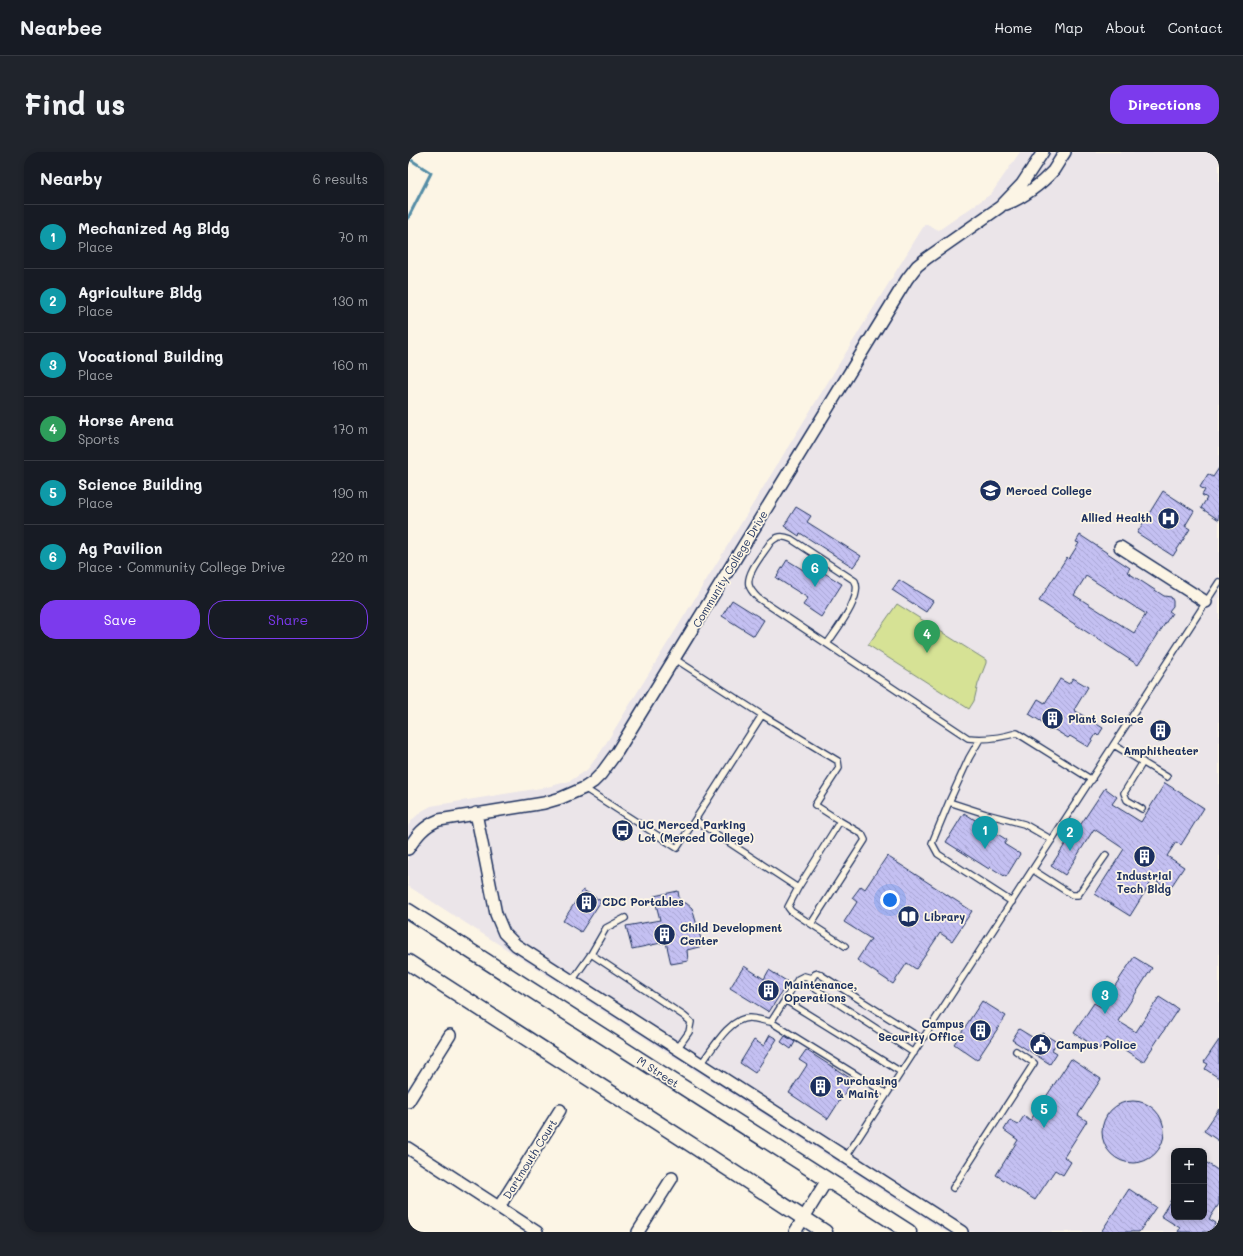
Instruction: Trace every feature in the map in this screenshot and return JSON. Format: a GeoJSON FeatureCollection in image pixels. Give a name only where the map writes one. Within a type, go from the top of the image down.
{"type":"FeatureCollection","features":[{"type":"Feature","properties":{"kind":"street","name":"Community College Drive"},"geometry":{"type":"LineString","coordinates":[[408,849],[422,829],[430,823],[476,813],[544,803],[561,798],[584,788],[601,774],[618,752],[907,279],[927,258],[1000,207],[1022,184],[1043,152]]}},
{"type":"Feature","properties":{"kind":"street","name":"Community College Drive"},"geometry":{"type":"LineString","coordinates":[[1000,207],[1011,203],[1034,188],[1053,171],[1065,152]]}},
{"type":"Feature","properties":{"kind":"street"},"geometry":{"type":"LineString","coordinates":[[1120,547],[1206,602]]}},
{"type":"Feature","properties":{"kind":"street"},"geometry":{"type":"LineString","coordinates":[[476,813],[496,914],[504,933],[516,945],[962,1232]]}},
{"type":"Feature","properties":{"kind":"street","name":"M Street"},"geometry":{"type":"LineString","coordinates":[[408,911],[909,1232]]}},
{"type":"Feature","properties":{"kind":"street"},"geometry":{"type":"LineString","coordinates":[[408,962],[825,1232]]}},
{"type":"Feature","properties":{"kind":"street"},"geometry":{"type":"LineString","coordinates":[[408,1102],[450,1035]]}},
{"type":"Feature","properties":{"kind":"street","name":"Dartmouth Court"},"geometry":{"type":"LineString","coordinates":[[499,1207],[560,1110]]}},
{"type":"Feature","properties":{"kind":"street"},"geometry":{"type":"LineString","coordinates":[[408,1148],[537,1232]]}},
{"type":"Feature","properties":{"kind":"street"},"geometry":{"type":"LineString","coordinates":[[638,1232],[672,1178]]}},
{"type":"Feature","properties":{"kind":"street"},"geometry":{"type":"LineString","coordinates":[[795,1232],[827,1180]]}},
{"type":"Feature","properties":{"kind":"lane"},"geometry":{"type":"LineString","coordinates":[[827,644],[852,604],[857,589],[855,581],[791,539],[783,536],[774,539],[751,572],[748,582],[752,592],[758,598],[827,644],[968,738],[1002,738],[1017,733],[1092,780]]}},
{"type":"Feature","properties":{"kind":"lane"},"geometry":{"type":"LineString","coordinates":[[846,1157],[1092,780],[1219,582]]}},
{"type":"Feature","properties":{"kind":"lane"},"geometry":{"type":"LineString","coordinates":[[674,659],[838,761],[839,768],[815,805],[862,834],[865,840],[811,924]]}},
{"type":"Feature","properties":{"kind":"lane"},"geometry":{"type":"LineString","coordinates":[[584,788],[677,848],[762,715]]}},
{"type":"Feature","properties":{"kind":"lane"},"geometry":{"type":"LineString","coordinates":[[980,739],[969,758],[932,843],[938,854],[1012,902]]}},
{"type":"Feature","properties":{"kind":"lane"},"geometry":{"type":"LineString","coordinates":[[1114,745],[1167,777]]}},
{"type":"Feature","properties":{"kind":"lane"},"geometry":{"type":"LineString","coordinates":[[1142,809],[1127,800],[1124,793],[1143,762]]}},
{"type":"Feature","properties":{"kind":"lane"},"geometry":{"type":"LineString","coordinates":[[949,802],[1024,824],[1052,840]]}},
{"type":"Feature","properties":{"kind":"lane"},"geometry":{"type":"LineString","coordinates":[[695,820],[798,888]]}},
{"type":"Feature","properties":{"kind":"lane"},"geometry":{"type":"LineString","coordinates":[[840,821],[798,888],[788,908],[845,946]]}},
{"type":"Feature","properties":{"kind":"lane"},"geometry":{"type":"LineString","coordinates":[[1033,870],[1072,895],[1078,895],[1106,855]]}},
{"type":"Feature","properties":{"kind":"lane"},"geometry":{"type":"LineString","coordinates":[[572,981],[591,954],[606,928],[625,918]]}},
{"type":"Feature","properties":{"kind":"lane"},"geometry":{"type":"LineString","coordinates":[[591,954],[691,1022],[689,1032],[678,1049]]}},
{"type":"Feature","properties":{"kind":"lane"},"geometry":{"type":"LineString","coordinates":[[914,1052],[811,986],[809,983],[814,974],[818,973],[824,976],[922,1039]]}},
{"type":"Feature","properties":{"kind":"lane"},"geometry":{"type":"LineString","coordinates":[[771,1022],[798,979],[804,976],[812,978]]}},
{"type":"Feature","properties":{"kind":"lane"},"geometry":{"type":"LineString","coordinates":[[785,1000],[901,1072]]}},
{"type":"Feature","properties":{"kind":"lane"},"geometry":{"type":"LineString","coordinates":[[701,1064],[722,1035],[737,1022],[748,1018],[771,1022],[887,1094]]}},
{"type":"Feature","properties":{"kind":"lane"},"geometry":{"type":"LineString","coordinates":[[953,1188],[1034,1063],[1016,1051]]}},
{"type":"Feature","properties":{"kind":"shaded area","name":"Merced College"},"geometry":{"type":"Polygon","coordinates":[[[1020,152],[1219,152],[1219,1232],[946,1232],[408,886],[408,826],[422,811],[431,806],[547,787],[570,781],[587,770],[600,753],[925,224],[939,230],[991,194],[1020,152]]]}},
{"type":"Feature","properties":{"kind":"green space"},"geometry":{"type":"Polygon","coordinates":[[[897,604],[986,660],[974,701],[969,709],[868,645],[897,604]]]}},
{"type":"Feature","properties":{"kind":"building"},"geometry":{"type":"Polygon","coordinates":[[[1219,468],[1219,520],[1201,508],[1207,498],[1202,495],[1205,490],[1200,487],[1208,474],[1213,477],[1219,468]]]}},
{"type":"Feature","properties":{"kind":"building","name":"Allied Health"},"geometry":{"type":"Polygon","coordinates":[[[1163,491],[1194,511],[1185,526],[1190,529],[1173,556],[1137,533],[1163,491]]]}},
{"type":"Feature","properties":{"kind":"building"},"geometry":{"type":"Polygon","coordinates":[[[796,507],[811,516],[807,522],[861,556],[853,567],[800,533],[799,536],[784,526],[796,507]]]}},
{"type":"Feature","properties":{"kind":"building"},"geometry":{"type":"Polygon","coordinates":[[[1080,535],[1130,568],[1127,572],[1164,596],[1171,597],[1173,606],[1169,611],[1172,613],[1138,665],[1039,601],[1067,557],[1069,559],[1079,543],[1076,542],[1080,535]],[[1086,576],[1074,595],[1134,633],[1146,614],[1086,576]]]}},
{"type":"Feature","properties":{"kind":"building"},"geometry":{"type":"Polygon","coordinates":[[[787,560],[805,571],[810,564],[842,584],[821,617],[803,605],[808,598],[776,578],[787,560]]]}},
{"type":"Feature","properties":{"kind":"building"},"geometry":{"type":"Polygon","coordinates":[[[899,580],[933,601],[926,612],[892,590],[899,580]]]}},
{"type":"Feature","properties":{"kind":"building"},"geometry":{"type":"Polygon","coordinates":[[[732,600],[764,620],[754,636],[722,616],[732,600]]]}},
{"type":"Feature","properties":{"kind":"building"},"geometry":{"type":"Polygon","coordinates":[[[1073,678],[1088,687],[1074,710],[1103,728],[1098,736],[1096,734],[1088,747],[1070,736],[1068,738],[1029,714],[1038,699],[1045,703],[1060,679],[1069,684],[1073,678]]]}},
{"type":"Feature","properties":{"kind":"building","name":"Amphitheater"},"geometry":{"type":"Polygon","coordinates":[[[1164,722],[1167,737],[1158,739],[1155,724],[1164,722]]]}},
{"type":"Feature","properties":{"kind":"building","name":"Industrial Tech Bldg"},"geometry":{"type":"Polygon","coordinates":[[[1165,783],[1204,808],[1181,845],[1176,842],[1167,856],[1184,867],[1169,890],[1153,879],[1130,916],[1095,894],[1124,849],[1094,829],[1065,875],[1051,866],[1077,826],[1079,827],[1105,788],[1117,797],[1112,804],[1141,822],[1165,783]]]}},
{"type":"Feature","properties":{"kind":"building"},"geometry":{"type":"Polygon","coordinates":[[[964,813],[1007,840],[1004,844],[1020,854],[1006,877],[990,867],[989,869],[946,842],[964,813]]]}},
{"type":"Feature","properties":{"kind":"building","name":"Library"},"geometry":{"type":"Polygon","coordinates":[[[887,856],[972,911],[952,941],[940,933],[916,969],[907,963],[893,984],[857,960],[871,939],[844,922],[857,902],[852,898],[861,886],[865,889],[887,856]]]}},
{"type":"Feature","properties":{"kind":"building"},"geometry":{"type":"Polygon","coordinates":[[[583,890],[601,901],[581,932],[563,921],[583,890]]]}},
{"type":"Feature","properties":{"kind":"building","name":"Child Development Center"},"geometry":{"type":"Polygon","coordinates":[[[678,891],[680,903],[686,903],[692,908],[703,946],[687,950],[688,961],[671,964],[666,942],[632,949],[626,926],[660,920],[654,896],[678,891]]]}},
{"type":"Feature","properties":{"kind":"building"},"geometry":{"type":"Polygon","coordinates":[[[1134,957],[1152,968],[1118,1021],[1136,1032],[1159,997],[1178,1009],[1143,1062],[1107,1038],[1099,1049],[1074,1033],[1094,1003],[1101,1007],[1134,957]]]}},
{"type":"Feature","properties":{"kind":"building"},"geometry":{"type":"Polygon","coordinates":[[[744,966],[764,979],[769,970],[788,982],[769,1012],[730,988],[744,966]]]}},
{"type":"Feature","properties":{"kind":"building","name":"Campus Security Office"},"geometry":{"type":"Polygon","coordinates":[[[982,1001],[1006,1016],[977,1060],[954,1044],[982,1001]]]}},
{"type":"Feature","properties":{"kind":"building","name":"Campus Police"},"geometry":{"type":"Polygon","coordinates":[[[1019,1029],[1037,1040],[1042,1033],[1057,1042],[1052,1050],[1057,1053],[1050,1064],[1012,1040],[1019,1029]]]}},
{"type":"Feature","properties":{"kind":"building"},"geometry":{"type":"Polygon","coordinates":[[[770,1035],[777,1039],[755,1073],[740,1063],[754,1040],[764,1046],[770,1035]]]}},
{"type":"Feature","properties":{"kind":"building","name":"Maintenance, Operations"},"geometry":{"type":"Polygon","coordinates":[[[785,1036],[795,1042],[791,1049],[781,1042],[785,1036]]]}},
{"type":"Feature","properties":{"kind":"building"},"geometry":{"type":"Polygon","coordinates":[[[1219,1040],[1219,1078],[1205,1069],[1208,1064],[1204,1062],[1219,1040]]]}},
{"type":"Feature","properties":{"kind":"building","name":"Purchasing & Maint"},"geometry":{"type":"Polygon","coordinates":[[[806,1050],[853,1080],[828,1119],[789,1093],[807,1065],[799,1060],[806,1050]]]}},
{"type":"Feature","properties":{"kind":"building"},"geometry":{"type":"Polygon","coordinates":[[[1071,1059],[1101,1079],[1078,1115],[1087,1121],[1064,1157],[1071,1162],[1063,1175],[1055,1170],[1035,1200],[996,1175],[1018,1140],[1004,1130],[1010,1120],[1018,1125],[1024,1116],[1030,1121],[1071,1059]]]}},
{"type":"Feature","properties":{"kind":"building"},"geometry":{"type":"Polygon","coordinates":[[[1133,1101],[1145,1103],[1155,1110],[1162,1120],[1164,1132],[1162,1144],[1155,1154],[1145,1161],[1133,1163],[1121,1161],[1111,1154],[1104,1144],[1102,1132],[1104,1120],[1111,1110],[1121,1103],[1133,1101]]]}},
{"type":"Feature","properties":{"kind":"building"},"geometry":{"type":"Polygon","coordinates":[[[1219,1109],[1219,1141],[1204,1131],[1219,1109]]]}},
{"type":"Feature","properties":{"kind":"building"},"geometry":{"type":"Polygon","coordinates":[[[1207,1163],[1219,1171],[1219,1204],[1209,1219],[1216,1223],[1210,1232],[1178,1232],[1180,1228],[1161,1216],[1171,1200],[1171,1220],[1207,1220],[1207,1163]]]}},
{"type":"Feature","properties":{"kind":"building"},"geometry":{"type":"Polygon","coordinates":[[[1129,1189],[1156,1207],[1139,1232],[1101,1232],[1129,1189]]]}},
{"type":"Feature","properties":{"kind":"waterway"},"geometry":{"type":"LineString","coordinates":[[408,158],[431,173],[408,218]]}},
{"type":"Feature","properties":{"kind":"place","name":"Merced College"},"geometry":{"type":"Point","coordinates":[990,491]}},
{"type":"Feature","properties":{"kind":"place","name":"Allied Health"},"geometry":{"type":"Point","coordinates":[1168,518]}},
{"type":"Feature","properties":{"kind":"place","name":"Ag Pavilion"},"geometry":{"type":"Point","coordinates":[815,587]}},
{"type":"Feature","properties":{"kind":"place","name":"Horse Arena"},"geometry":{"type":"Point","coordinates":[927,653]}},
{"type":"Feature","properties":{"kind":"place","name":"Plant Science"},"geometry":{"type":"Point","coordinates":[1053,719]}},
{"type":"Feature","properties":{"kind":"place","name":"Amphitheater"},"geometry":{"type":"Point","coordinates":[1161,731]}},
{"type":"Feature","properties":{"kind":"place","name":"UC Merced Parking Lot (Merced College)"},"geometry":{"type":"Point","coordinates":[623,831]}},
{"type":"Feature","properties":{"kind":"place","name":"Mechanized Ag Bldg"},"geometry":{"type":"Point","coordinates":[985,849]}},
{"type":"Feature","properties":{"kind":"place","name":"Agriculture Bldg"},"geometry":{"type":"Point","coordinates":[1070,851]}},
{"type":"Feature","properties":{"kind":"place","name":"Industrial Tech Bldg"},"geometry":{"type":"Point","coordinates":[1144,856]}},
{"type":"Feature","properties":{"kind":"place","name":"CDC Portables"},"geometry":{"type":"Point","coordinates":[587,902]}},
{"type":"Feature","properties":{"kind":"place","name":"Library"},"geometry":{"type":"Point","coordinates":[908,917]}},
{"type":"Feature","properties":{"kind":"place","name":"Child Development Center"},"geometry":{"type":"Point","coordinates":[664,934]}},
{"type":"Feature","properties":{"kind":"place","name":"Maintenance, Operations"},"geometry":{"type":"Point","coordinates":[769,991]}},
{"type":"Feature","properties":{"kind":"place","name":"Vocational Building"},"geometry":{"type":"Point","coordinates":[1105,1014]}},
{"type":"Feature","properties":{"kind":"place","name":"Campus Security Office"},"geometry":{"type":"Point","coordinates":[980,1030]}},
{"type":"Feature","properties":{"kind":"place","name":"Campus Police"},"geometry":{"type":"Point","coordinates":[1041,1045]}},
{"type":"Feature","properties":{"kind":"place","name":"Purchasing & Maint"},"geometry":{"type":"Point","coordinates":[821,1087]}},
{"type":"Feature","properties":{"kind":"place","name":"Science Building"},"geometry":{"type":"Point","coordinates":[1044,1128]}}]}
